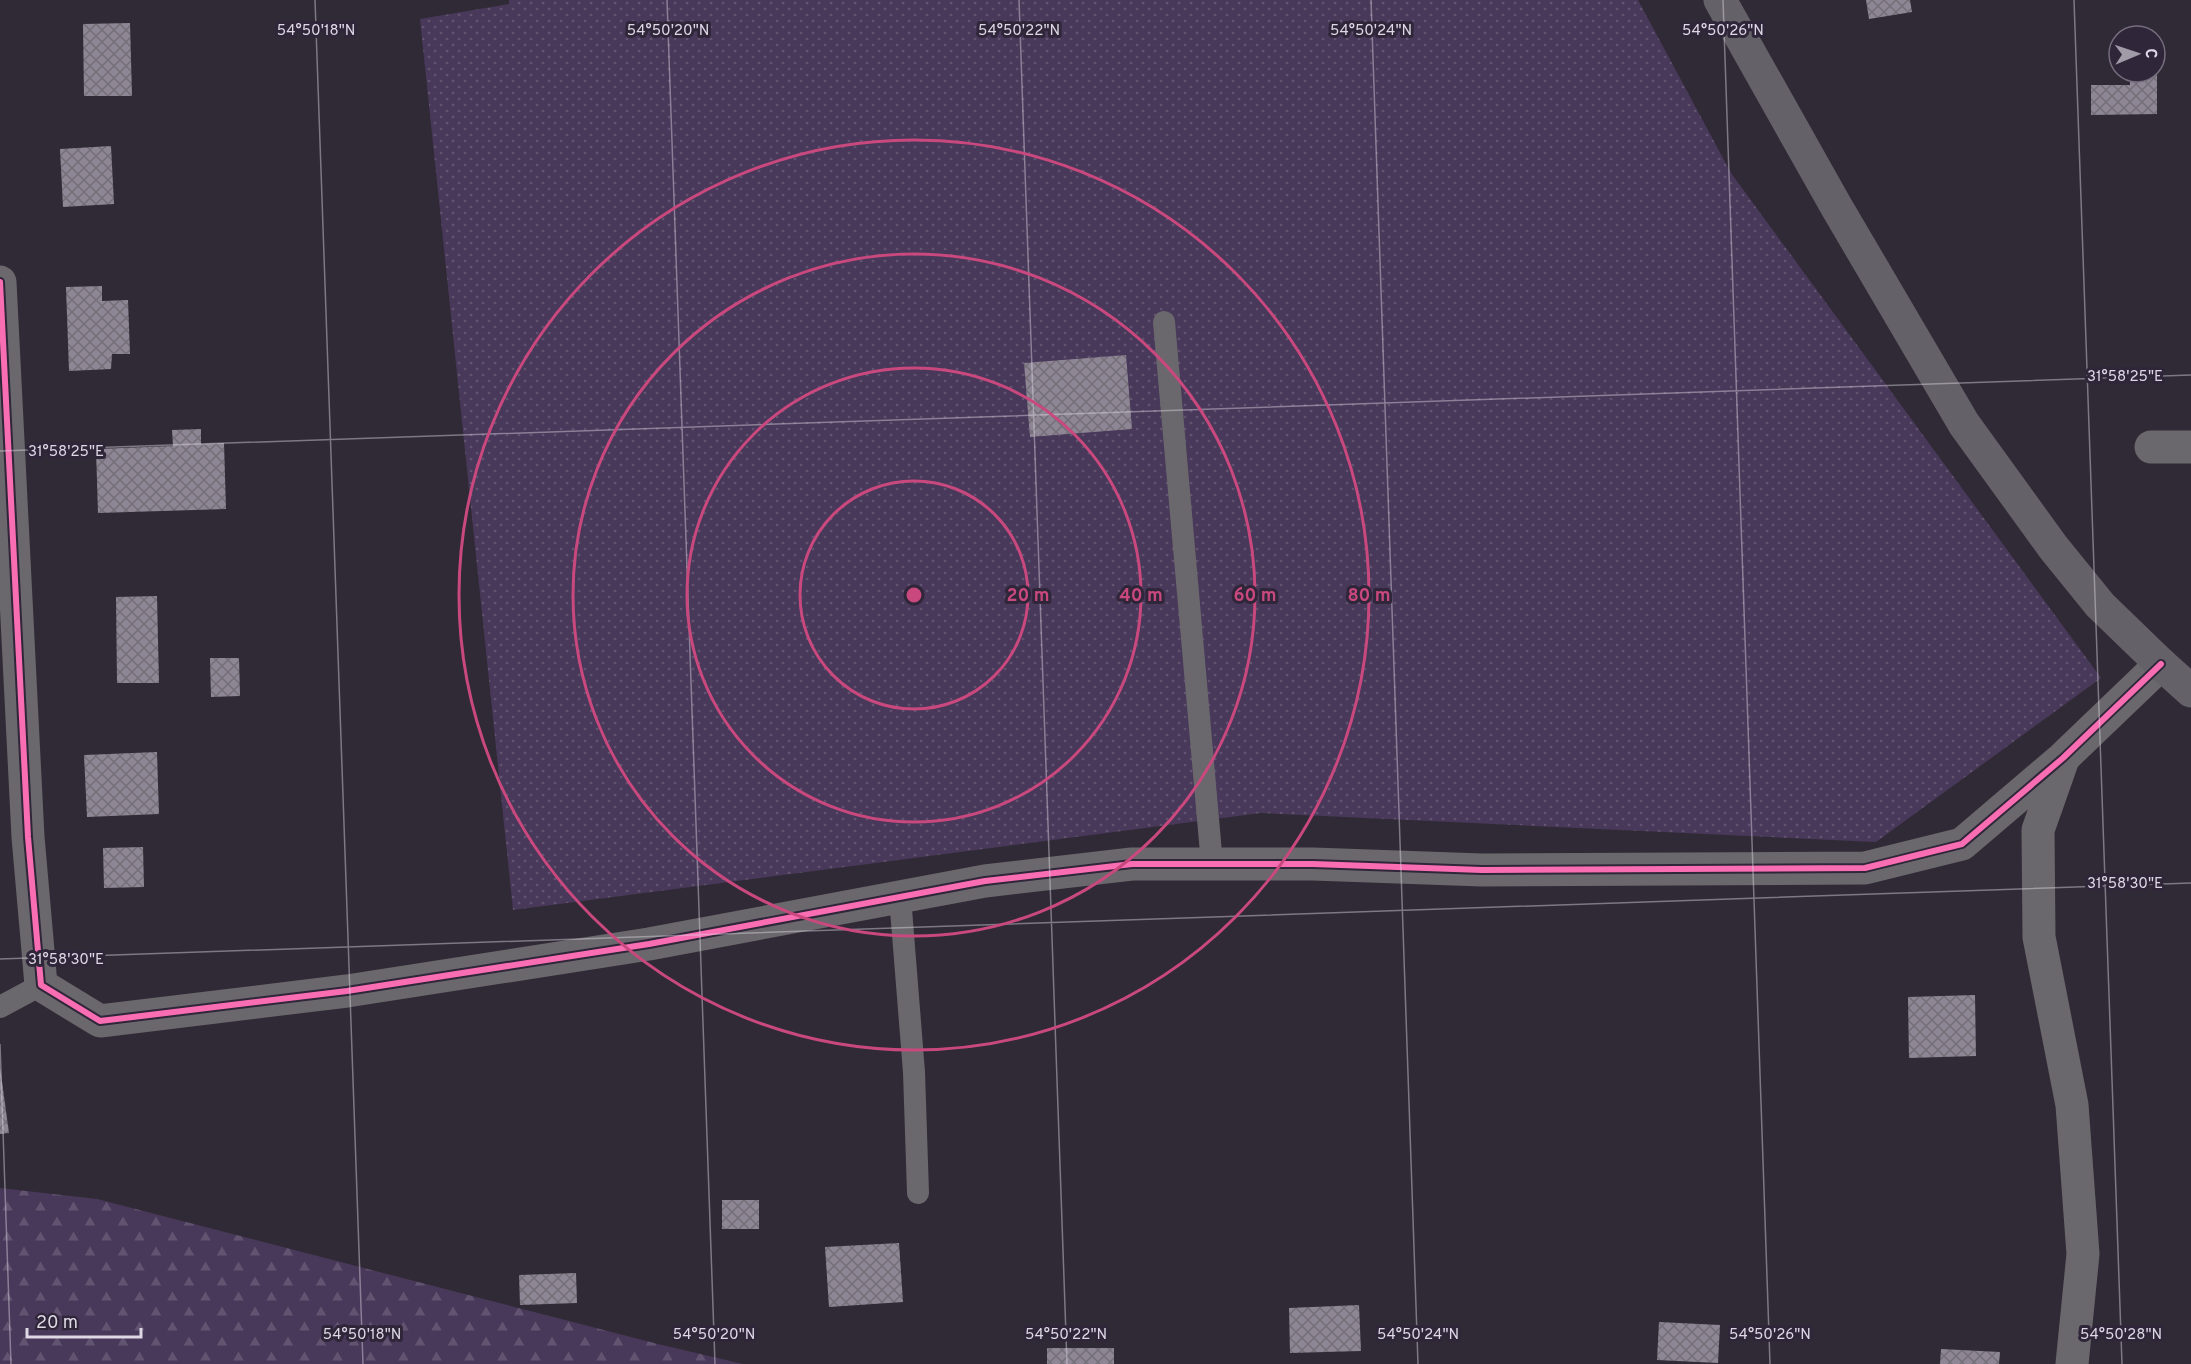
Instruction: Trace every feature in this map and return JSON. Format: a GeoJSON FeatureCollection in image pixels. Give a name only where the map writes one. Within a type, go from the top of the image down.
{"type":"FeatureCollection","features":[{"type":"Feature","properties":{"kind":"main road"},"geometry":{"type":"LineString","coordinates":[[1720,0],[1836,206],[1964,424],[2054,547],[2100,605],[2191,691]]}},
{"type":"Feature","properties":{"kind":"street"},"geometry":{"type":"LineString","coordinates":[[0,282],[28,837],[41,986],[100,1021],[347,991],[649,944],[985,881],[1132,864],[1313,864],[1482,870],[1865,868],[1962,844],[2063,758],[2161,664]]}},
{"type":"Feature","properties":{"kind":"street"},"geometry":{"type":"LineString","coordinates":[[2151,447],[2191,447]]}},
{"type":"Feature","properties":{"kind":"street"},"geometry":{"type":"LineString","coordinates":[[2063,758],[2038,830],[2039,937],[2073,1117],[2083,1254],[2072,1364]]}},
{"type":"Feature","properties":{"kind":"lane"},"geometry":{"type":"LineString","coordinates":[[1164,322],[1212,864]]}},
{"type":"Feature","properties":{"kind":"lane"},"geometry":{"type":"LineString","coordinates":[[900,897],[914,1072],[918,1193]]}},
{"type":"Feature","properties":{"kind":"lane"},"geometry":{"type":"LineString","coordinates":[[0,1007],[41,986]]}},
{"type":"Feature","properties":{"kind":"green space"},"geometry":{"type":"Polygon","coordinates":[[[509,0],[1638,0],[1731,173],[2101,678],[1876,842],[1261,813],[513,910],[420,19],[509,4],[509,0]]]}},
{"type":"Feature","properties":{"kind":"green space"},"geometry":{"type":"Polygon","coordinates":[[[0,1188],[97,1199],[743,1364],[0,1364],[0,1188]]]}},
{"type":"Feature","properties":{"kind":"building"},"geometry":{"type":"Polygon","coordinates":[[[1866,0],[1910,0],[1912,12],[1869,19],[1866,0]]]}},
{"type":"Feature","properties":{"kind":"building"},"geometry":{"type":"Polygon","coordinates":[[[130,23],[132,96],[84,96],[83,24],[130,23]]]}},
{"type":"Feature","properties":{"kind":"building"},"geometry":{"type":"Polygon","coordinates":[[[2157,84],[2157,114],[2091,115],[2091,85],[2157,84]]]}},
{"type":"Feature","properties":{"kind":"building"},"geometry":{"type":"Polygon","coordinates":[[[111,146],[114,204],[63,207],[60,149],[111,146]]]}},
{"type":"Feature","properties":{"kind":"building"},"geometry":{"type":"Polygon","coordinates":[[[102,286],[102,301],[128,300],[130,354],[112,354],[111,369],[69,371],[66,287],[102,286]]]}},
{"type":"Feature","properties":{"kind":"building"},"geometry":{"type":"Polygon","coordinates":[[[1126,355],[1132,429],[1030,437],[1024,363],[1126,355]]]}},
{"type":"Feature","properties":{"kind":"building"},"geometry":{"type":"Polygon","coordinates":[[[201,429],[201,444],[224,443],[226,509],[98,513],[96,449],[173,446],[172,430],[201,429]]]}},
{"type":"Feature","properties":{"kind":"building"},"geometry":{"type":"Polygon","coordinates":[[[157,596],[159,683],[117,683],[116,597],[157,596]]]}},
{"type":"Feature","properties":{"kind":"building"},"geometry":{"type":"Polygon","coordinates":[[[210,658],[239,658],[240,696],[211,697],[210,658]]]}},
{"type":"Feature","properties":{"kind":"building"},"geometry":{"type":"Polygon","coordinates":[[[157,752],[159,814],[87,817],[84,755],[157,752]]]}},
{"type":"Feature","properties":{"kind":"building"},"geometry":{"type":"Polygon","coordinates":[[[143,847],[144,887],[104,888],[103,848],[143,847]]]}},
{"type":"Feature","properties":{"kind":"building"},"geometry":{"type":"Polygon","coordinates":[[[1975,995],[1976,1056],[1909,1058],[1908,997],[1975,995]]]}},
{"type":"Feature","properties":{"kind":"building"},"geometry":{"type":"Polygon","coordinates":[[[0,1067],[9,1133],[0,1134],[0,1067]]]}},
{"type":"Feature","properties":{"kind":"building"},"geometry":{"type":"Polygon","coordinates":[[[722,1200],[759,1200],[759,1229],[722,1229],[722,1200]]]}},
{"type":"Feature","properties":{"kind":"building"},"geometry":{"type":"Polygon","coordinates":[[[899,1243],[903,1302],[829,1307],[825,1247],[899,1243]]]}},
{"type":"Feature","properties":{"kind":"building"},"geometry":{"type":"Polygon","coordinates":[[[576,1273],[577,1303],[520,1305],[519,1275],[576,1273]]]}},
{"type":"Feature","properties":{"kind":"building"},"geometry":{"type":"Polygon","coordinates":[[[1359,1305],[1361,1351],[1290,1353],[1289,1308],[1359,1305]]]}},
{"type":"Feature","properties":{"kind":"building"},"geometry":{"type":"Polygon","coordinates":[[[1659,1322],[1720,1325],[1718,1363],[1657,1360],[1659,1322]]]}},
{"type":"Feature","properties":{"kind":"building"},"geometry":{"type":"Polygon","coordinates":[[[1047,1348],[1114,1348],[1114,1364],[1047,1364],[1047,1348]]]}},
{"type":"Feature","properties":{"kind":"building"},"geometry":{"type":"Polygon","coordinates":[[[1941,1349],[2000,1352],[1999,1364],[1940,1364],[1941,1349]]]}},
{"type":"Feature","properties":{"kind":"cycle path"},"geometry":{"type":"LineString","coordinates":[[0,282],[28,837],[41,985],[100,1021],[347,991],[649,944],[985,881],[1132,864],[1313,864],[1482,870],[1865,868],[1962,844],[2063,758],[2161,664]]}}]}
